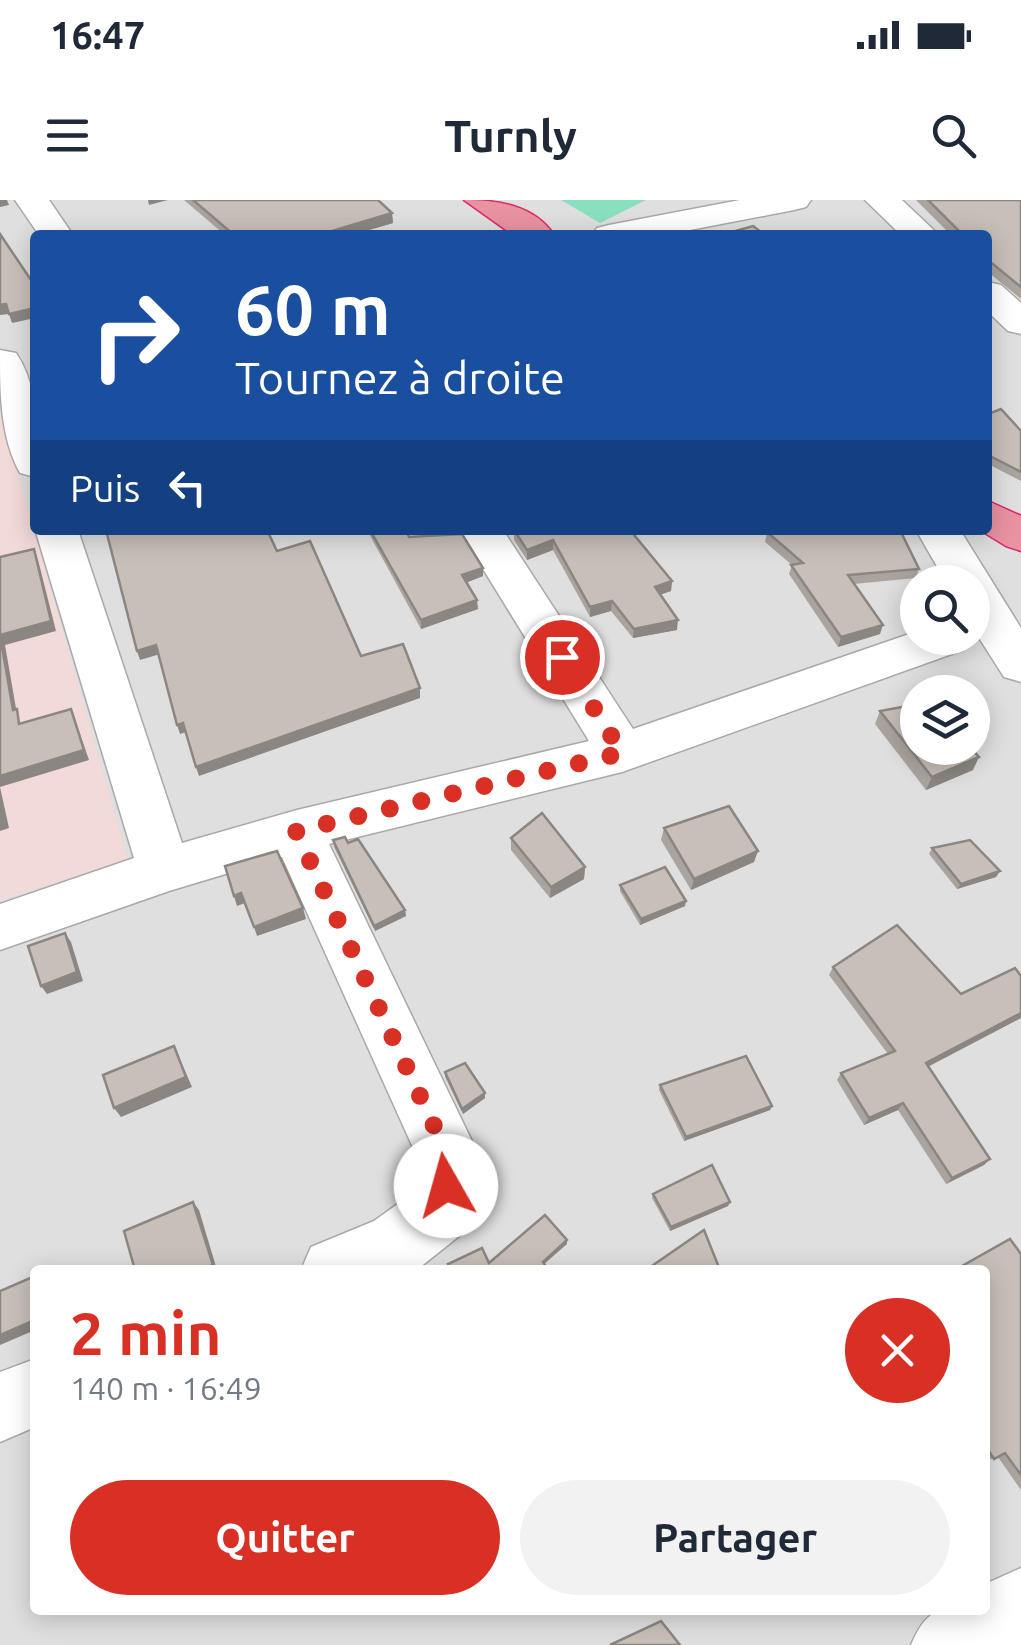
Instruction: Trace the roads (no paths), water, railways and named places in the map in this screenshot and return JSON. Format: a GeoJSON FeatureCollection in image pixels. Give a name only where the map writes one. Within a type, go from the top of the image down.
{"type":"FeatureCollection","features":[{"type":"Feature","properties":{"kind":"highway"},"geometry":{"type":"LineString","coordinates":[[481,200],[529,230]]}},
{"type":"Feature","properties":{"kind":"highway"},"geometry":{"type":"LineString","coordinates":[[992,518],[1021,536]]}},
{"type":"Feature","properties":{"kind":"street"},"geometry":{"type":"LineString","coordinates":[[32,200],[53,230]]}},
{"type":"Feature","properties":{"kind":"street"},"geometry":{"type":"LineString","coordinates":[[635,230],[794,200]]}},
{"type":"Feature","properties":{"kind":"street"},"geometry":{"type":"LineString","coordinates":[[882,200],[916,230]]}},
{"type":"Feature","properties":{"kind":"street"},"geometry":{"type":"LineString","coordinates":[[992,297],[1021,323]]}},
{"type":"Feature","properties":{"kind":"street"},"geometry":{"type":"LineString","coordinates":[[12,358],[30,441]]}},
{"type":"Feature","properties":{"kind":"street"},"geometry":{"type":"LineString","coordinates":[[58,535],[164,870]]}},
{"type":"Feature","properties":{"kind":"street"},"geometry":{"type":"LineString","coordinates":[[484,535],[622,753]]}},
{"type":"Feature","properties":{"kind":"street"},"geometry":{"type":"LineString","coordinates":[[941,535],[958,565]]}},
{"type":"Feature","properties":{"kind":"street"},"geometry":{"type":"LineString","coordinates":[[990,629],[1021,665]]}},
{"type":"Feature","properties":{"kind":"street"},"geometry":{"type":"LineString","coordinates":[[0,927],[164,870],[296,831],[622,753],[900,648]]}},
{"type":"Feature","properties":{"kind":"street"},"geometry":{"type":"LineString","coordinates":[[296,831],[450,1160],[442,1212],[396,1244],[346,1265]]}},
{"type":"Feature","properties":{"kind":"street"},"geometry":{"type":"LineString","coordinates":[[0,1407],[30,1395]]}},
{"type":"Feature","properties":{"kind":"street"},"geometry":{"type":"LineString","coordinates":[[949,1645],[1021,1606]]}}]}
